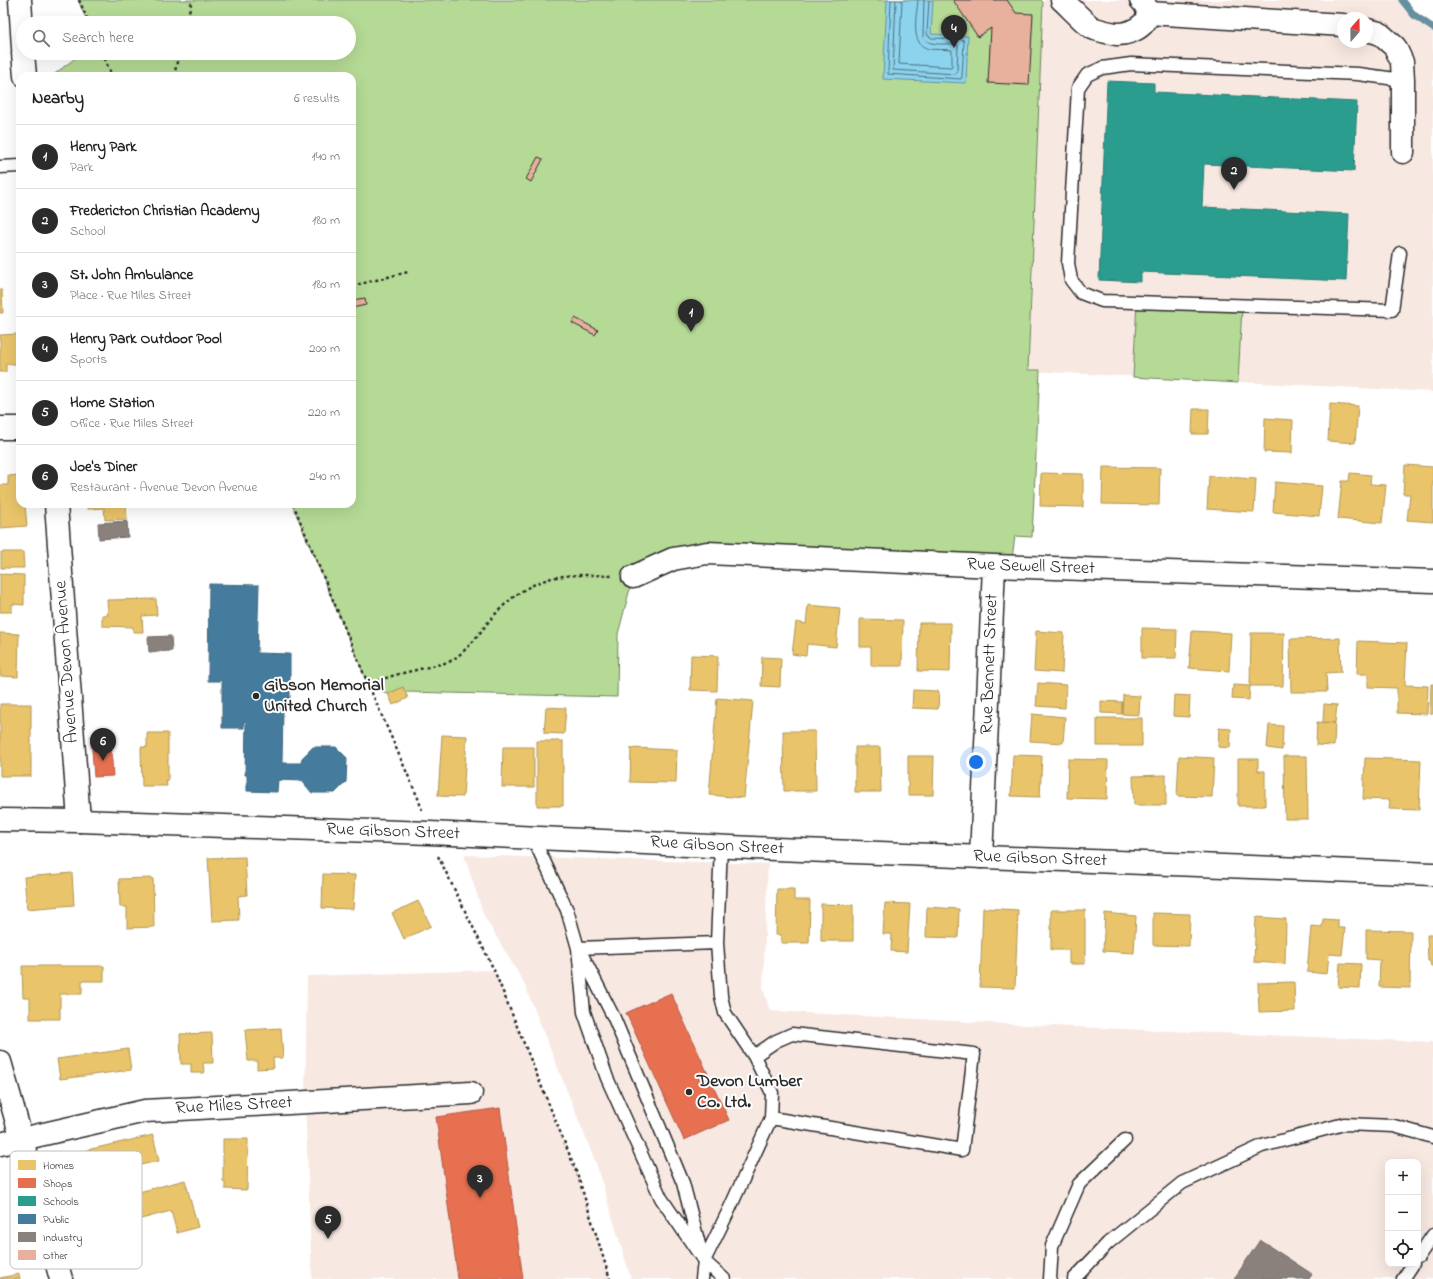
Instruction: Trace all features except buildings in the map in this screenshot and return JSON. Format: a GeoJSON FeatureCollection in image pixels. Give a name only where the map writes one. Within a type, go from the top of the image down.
{"type":"FeatureCollection","features":[{"type":"Feature","properties":{"kind":"street"},"geometry":{"type":"LineString","coordinates":[[20,0],[21,16]]}},
{"type":"Feature","properties":{"kind":"street"},"geometry":{"type":"LineString","coordinates":[[1062,0],[1093,29],[1117,34],[1135,30],[1146,20],[1145,6],[1337,24]]}},
{"type":"Feature","properties":{"kind":"street"},"geometry":{"type":"LineString","coordinates":[[1373,32],[1379,33],[1395,47],[1402,62],[1403,152]]}},
{"type":"Feature","properties":{"kind":"street"},"geometry":{"type":"LineString","coordinates":[[24,60],[25,72]]}},
{"type":"Feature","properties":{"kind":"street"},"geometry":{"type":"LineString","coordinates":[[0,428],[16,428]]}},
{"type":"Feature","properties":{"kind":"street","name":"Avenue Devon Avenue"},"geometry":{"type":"LineString","coordinates":[[56,508],[79,821]]}},
{"type":"Feature","properties":{"kind":"street","name":"Rue Sewell Street"},"geometry":{"type":"LineString","coordinates":[[633,577],[673,559],[707,553],[994,566],[1433,581]]}},
{"type":"Feature","properties":{"kind":"street","name":"Rue Bennett Street"},"geometry":{"type":"LineString","coordinates":[[982,857],[994,566]]}},
{"type":"Feature","properties":{"kind":"street","name":"Rue Gibson Street"},"geometry":{"type":"LineString","coordinates":[[0,820],[79,821],[430,833],[776,849],[1433,874]]}},
{"type":"Feature","properties":{"kind":"street"},"geometry":{"type":"LineString","coordinates":[[0,1062],[25,1151]]}},
{"type":"Feature","properties":{"kind":"street","name":"Rue Miles Street"},"geometry":{"type":"LineString","coordinates":[[0,1144],[145,1111],[471,1093]]}},
{"type":"Feature","properties":{"kind":"street"},"geometry":{"type":"LineString","coordinates":[[58,1269],[61,1279]]}},
{"type":"Feature","properties":{"kind":"lane"},"geometry":{"type":"LineString","coordinates":[[1400,253],[1392,310],[1102,301],[1081,293],[1071,280],[1068,263],[1078,88],[1087,75],[1102,68],[1130,64],[1358,74],[1403,80]]}},
{"type":"Feature","properties":{"kind":"lane"},"geometry":{"type":"LineString","coordinates":[[0,167],[16,166]]}},
{"type":"Feature","properties":{"kind":"lane"},"geometry":{"type":"LineString","coordinates":[[533,838],[567,910],[578,948],[584,1012],[607,1078],[661,1198],[704,1261],[724,1279]]}},
{"type":"Feature","properties":{"kind":"lane"},"geometry":{"type":"LineString","coordinates":[[702,1279],[704,1261],[771,1118],[772,1093],[754,1056],[725,1013],[721,996],[717,943],[721,846]]}},
{"type":"Feature","properties":{"kind":"lane"},"geometry":{"type":"LineString","coordinates":[[578,948],[717,943]]}},
{"type":"Feature","properties":{"kind":"lane"},"geometry":{"type":"LineString","coordinates":[[578,948],[614,1018],[683,1183],[704,1261]]}},
{"type":"Feature","properties":{"kind":"lane"},"geometry":{"type":"LineString","coordinates":[[754,1056],[776,1041],[792,1034],[974,1054],[962,1150],[771,1118]]}},
{"type":"Feature","properties":{"kind":"lane"},"geometry":{"type":"LineString","coordinates":[[1074,1279],[1108,1243],[1182,1183],[1262,1146],[1344,1124],[1394,1126],[1433,1137]]}},
{"type":"Feature","properties":{"kind":"lane"},"geometry":{"type":"LineString","coordinates":[[1050,1279],[1052,1246],[1079,1184],[1125,1140]]}},
{"type":"Feature","properties":{"kind":"lane"},"geometry":{"type":"LineString","coordinates":[[1421,1253],[1432,1240]]}},
{"type":"Feature","properties":{"kind":"lane"},"geometry":{"type":"LineString","coordinates":[[1403,1279],[1411,1267]]}},
{"type":"Feature","properties":{"kind":"path"},"geometry":{"type":"LineString","coordinates":[[79,0],[86,16]]}},
{"type":"Feature","properties":{"kind":"path"},"geometry":{"type":"LineString","coordinates":[[188,16],[192,0]]}},
{"type":"Feature","properties":{"kind":"path"},"geometry":{"type":"LineString","coordinates":[[105,60],[110,72]]}},
{"type":"Feature","properties":{"kind":"path"},"geometry":{"type":"LineString","coordinates":[[175,72],[177,60]]}},
{"type":"Feature","properties":{"kind":"path"},"geometry":{"type":"LineString","coordinates":[[356,285],[408,272]]}},
{"type":"Feature","properties":{"kind":"path"},"geometry":{"type":"LineString","coordinates":[[295,508],[368,684],[418,798],[441,862],[494,970],[578,1173],[610,1279]]}},
{"type":"Feature","properties":{"kind":"path"},"geometry":{"type":"LineString","coordinates":[[368,684],[395,675],[449,662],[457,658],[475,640],[497,613],[517,594],[535,584],[555,577],[582,575],[633,577]]}},
{"type":"Feature","properties":{"kind":"shaded area"},"geometry":{"type":"Polygon","coordinates":[[[1044,0],[1402,0],[1414,15],[1433,28],[1433,392],[1028,371],[1039,86],[1044,0]]]}},
{"type":"Feature","properties":{"kind":"shaded area"},"geometry":{"type":"Polygon","coordinates":[[[464,855],[768,864],[763,987],[770,1011],[1028,1025],[1433,1042],[1433,1279],[631,1279],[597,1166],[523,981],[484,916],[464,855]]]}},
{"type":"Feature","properties":{"kind":"shaded area"},"geometry":{"type":"Polygon","coordinates":[[[494,970],[577,1173],[610,1279],[312,1279],[305,1102],[307,976],[494,970]]]}},
{"type":"Feature","properties":{"kind":"green space"},"geometry":{"type":"Polygon","coordinates":[[[78,0],[1041,0],[1043,2],[1028,370],[1040,370],[1032,537],[1015,536],[1011,566],[707,553],[633,577],[618,634],[617,697],[405,692],[403,687],[388,694],[368,684],[294,508],[356,508],[356,72],[57,72],[73,60],[356,60],[356,16],[85,16],[78,0]]]}},
{"type":"Feature","properties":{"kind":"green space"},"geometry":{"type":"Polygon","coordinates":[[[1137,302],[1242,306],[1238,383],[1133,377],[1137,302]]]}},
{"type":"Feature","properties":{"kind":"water"},"geometry":{"type":"Polygon","coordinates":[[[887,0],[933,0],[931,34],[968,36],[966,83],[883,79],[887,0]]]}},
{"type":"Feature","properties":{"kind":"waterway"},"geometry":{"type":"LineString","coordinates":[[1402,0],[1414,15],[1433,28]]}},
{"type":"Feature","properties":{"kind":"place","name":"Henry Park Outdoor Pool"},"geometry":{"type":"Point","coordinates":[954,48]}},
{"type":"Feature","properties":{"kind":"place","name":"Fredericton Christian Academy"},"geometry":{"type":"Point","coordinates":[1234,190]}},
{"type":"Feature","properties":{"kind":"place","name":"Henry Park"},"geometry":{"type":"Point","coordinates":[691,332]}},
{"type":"Feature","properties":{"kind":"place","name":"Gibson Memorial United Church"},"geometry":{"type":"Point","coordinates":[256,696]}},
{"type":"Feature","properties":{"kind":"place","name":"Joe's Diner"},"geometry":{"type":"Point","coordinates":[103,761]}},
{"type":"Feature","properties":{"kind":"place","name":"Devon Lumber Co. Ltd."},"geometry":{"type":"Point","coordinates":[689,1092]}},
{"type":"Feature","properties":{"kind":"place","name":"St. John Ambulance"},"geometry":{"type":"Point","coordinates":[480,1198]}},
{"type":"Feature","properties":{"kind":"place","name":"Home Station"},"geometry":{"type":"Point","coordinates":[328,1239]}}]}
